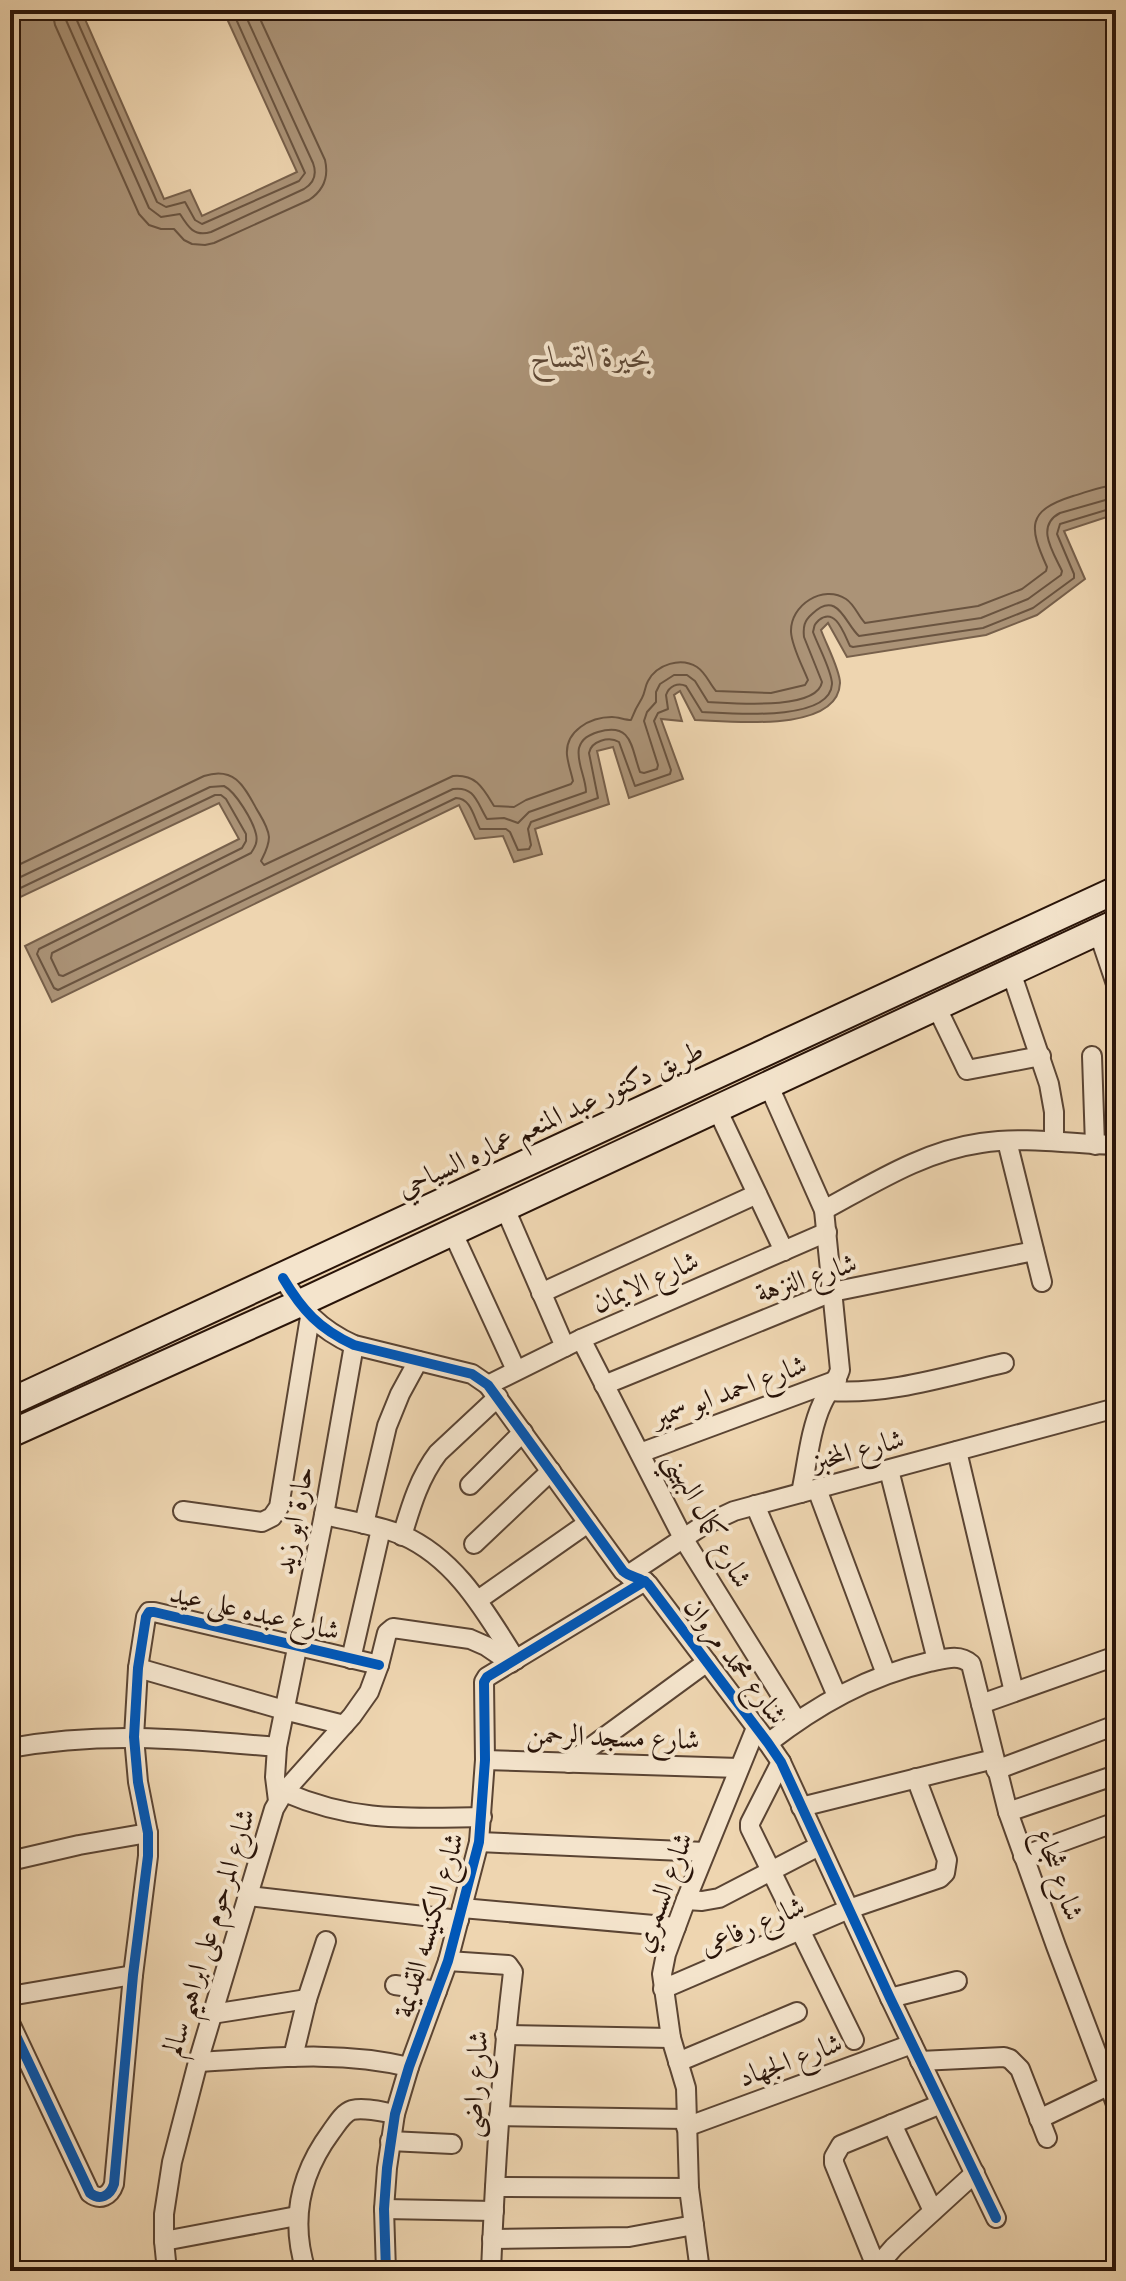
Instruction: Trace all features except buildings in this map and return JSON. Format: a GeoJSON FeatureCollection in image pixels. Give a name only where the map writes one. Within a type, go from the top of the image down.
{"type":"FeatureCollection","features":[{"type":"Feature","properties":{"kind":"main road","name":"طريق دكتور عبد المنعم عماره السياحي"},"geometry":{"type":"LineString","coordinates":[[10,1402],[1116,890]]}},
{"type":"Feature","properties":{"kind":"main road"},"geometry":{"type":"LineString","coordinates":[[10,1434],[304,1310],[504,1206],[1107,927]]}},
{"type":"Feature","properties":{"kind":"street"},"geometry":{"type":"LineString","coordinates":[[1107,927],[1116,984]]}},
{"type":"Feature","properties":{"kind":"street"},"geometry":{"type":"LineString","coordinates":[[1011,972],[1049,1084],[1054,1112],[1054,1141]]}},
{"type":"Feature","properties":{"kind":"street"},"geometry":{"type":"LineString","coordinates":[[936,1006],[967,1070],[1041,1056]]}},
{"type":"Feature","properties":{"kind":"street"},"geometry":{"type":"LineString","coordinates":[[1092,1056],[1095,1145]]}},
{"type":"Feature","properties":{"kind":"street"},"geometry":{"type":"LineString","coordinates":[[768,1084],[824,1210],[827,1232],[840,1370],[822,1402],[818,1416],[809,1491],[886,1674]]}},
{"type":"Feature","properties":{"kind":"street"},"geometry":{"type":"LineString","coordinates":[[717,1109],[784,1251]]}},
{"type":"Feature","properties":{"kind":"street"},"geometry":{"type":"LineString","coordinates":[[824,1210],[939,1152],[984,1142],[1007,1141],[1116,1145]]}},
{"type":"Feature","properties":{"kind":"street"},"geometry":{"type":"LineString","coordinates":[[1007,1141],[1042,1282]]}},
{"type":"Feature","properties":{"kind":"street"},"geometry":{"type":"LineString","coordinates":[[541,1293],[757,1194]]}},
{"type":"Feature","properties":{"kind":"street","name":"شارع كمال البهيني"},"geometry":{"type":"LineString","coordinates":[[504,1206],[541,1293],[604,1385],[683,1538],[797,1721]]}},
{"type":"Feature","properties":{"kind":"street"},"geometry":{"type":"LineString","coordinates":[[452,1231],[516,1370]]}},
{"type":"Feature","properties":{"kind":"street","name":"شارع الايمان"},"geometry":{"type":"LineString","coordinates":[[402,1536],[418,1484],[430,1463],[493,1391],[516,1370],[827,1232]]}},
{"type":"Feature","properties":{"kind":"street","name":"شارع النزهة"},"geometry":{"type":"LineString","coordinates":[[604,1385],[832,1292],[1034,1251]]}},
{"type":"Feature","properties":{"kind":"street"},"geometry":{"type":"LineString","coordinates":[[283,1278],[304,1310],[338,1338],[354,1345],[472,1374],[493,1391]]}},
{"type":"Feature","properties":{"kind":"street"},"geometry":{"type":"LineString","coordinates":[[183,1511],[262,1522],[272,1517],[279,1507],[304,1310]]}},
{"type":"Feature","properties":{"kind":"street","name":"حارة ابو زيد"},"geometry":{"type":"LineString","coordinates":[[281,1796],[275,1777],[277,1747],[324,1515],[354,1345]]}},
{"type":"Feature","properties":{"kind":"street"},"geometry":{"type":"LineString","coordinates":[[351,1659],[387,1426],[418,1361]]}},
{"type":"Feature","properties":{"kind":"street"},"geometry":{"type":"LineString","coordinates":[[833,1385],[870,1392],[1004,1363]]}},
{"type":"Feature","properties":{"kind":"street","name":"شارع احمد ابو سمير"},"geometry":{"type":"LineString","coordinates":[[640,1453],[833,1385]]}},
{"type":"Feature","properties":{"kind":"street","name":"شارع محمد مروان"},"geometry":{"type":"LineString","coordinates":[[493,1391],[588,1523],[707,1662],[781,1762],[996,2218]]}},
{"type":"Feature","properties":{"kind":"street","name":"شارع المخبز"},"geometry":{"type":"LineString","coordinates":[[637,1578],[683,1538],[718,1518],[755,1505],[1116,1408]]}},
{"type":"Feature","properties":{"kind":"street"},"geometry":{"type":"LineString","coordinates":[[470,1485],[523,1432]]}},
{"type":"Feature","properties":{"kind":"street"},"geometry":{"type":"LineString","coordinates":[[957,1451],[1014,1692]]}},
{"type":"Feature","properties":{"kind":"street"},"geometry":{"type":"LineString","coordinates":[[762,1736],[886,1674],[937,1660],[889,1470]]}},
{"type":"Feature","properties":{"kind":"street"},"geometry":{"type":"LineString","coordinates":[[474,1544],[551,1471]]}},
{"type":"Feature","properties":{"kind":"street"},"geometry":{"type":"LineString","coordinates":[[755,1505],[837,1696]]}},
{"type":"Feature","properties":{"kind":"street"},"geometry":{"type":"LineString","coordinates":[[324,1515],[402,1536],[428,1551],[452,1570],[478,1600],[514,1662]]}},
{"type":"Feature","properties":{"kind":"street"},"geometry":{"type":"LineString","coordinates":[[478,1600],[588,1523]]}},
{"type":"Feature","properties":{"kind":"street","name":"شارع الكنيسه القديمة"},"geometry":{"type":"LineString","coordinates":[[386,2271],[384,2209],[395,2114],[448,1961],[479,1842],[485,1760],[484,1682],[487,1677],[637,1578]]}},
{"type":"Feature","properties":{"kind":"street","name":"شارع عبده على عيد"},"geometry":{"type":"LineString","coordinates":[[10,2023],[90,2193],[103,2197],[114,2184],[133,1975],[148,1856],[148,1833],[138,1782],[134,1737],[138,1668],[149,1612],[379,1665]]}},
{"type":"Feature","properties":{"kind":"street","name":"شارع المرحوم على ابراهيم سالم"},"geometry":{"type":"LineString","coordinates":[[167,2271],[164,2241],[172,2162],[212,2014],[281,1796],[369,1692],[387,1633],[393,1628],[479,1642],[514,1662]]}},
{"type":"Feature","properties":{"kind":"street"},"geometry":{"type":"LineString","coordinates":[[981,1704],[1116,1656]]}},
{"type":"Feature","properties":{"kind":"street","name":"شارع شجاع"},"geometry":{"type":"LineString","coordinates":[[937,1660],[960,1657],[971,1664],[1008,1812],[1112,2084],[1116,2104]]}},
{"type":"Feature","properties":{"kind":"street"},"geometry":{"type":"LineString","coordinates":[[569,1763],[707,1662]]}},
{"type":"Feature","properties":{"kind":"street"},"geometry":{"type":"LineString","coordinates":[[138,1668],[344,1725]]}},
{"type":"Feature","properties":{"kind":"street"},"geometry":{"type":"LineString","coordinates":[[801,1807],[916,1778],[995,1764],[1116,1725]]}},
{"type":"Feature","properties":{"kind":"street","name":"شارع السمري"},"geometry":{"type":"LineString","coordinates":[[700,2271],[689,2188],[686,2088],[671,2038],[663,1989],[664,1963],[739,1768],[762,1736]]}},
{"type":"Feature","properties":{"kind":"street"},"geometry":{"type":"LineString","coordinates":[[10,1748],[60,1741],[134,1737],[277,1747]]}},
{"type":"Feature","properties":{"kind":"street","name":"شارع مسجد الرحمن"},"geometry":{"type":"LineString","coordinates":[[485,1760],[739,1768]]}},
{"type":"Feature","properties":{"kind":"street"},"geometry":{"type":"LineString","coordinates":[[781,1762],[750,1828],[854,2040]]}},
{"type":"Feature","properties":{"kind":"street"},"geometry":{"type":"LineString","coordinates":[[1008,1812],[1116,1775]]}},
{"type":"Feature","properties":{"kind":"street","name":"شارع رفاعى"},"geometry":{"type":"LineString","coordinates":[[663,1989],[849,1909],[940,1878],[945,1873],[947,1860],[916,1778]]}},
{"type":"Feature","properties":{"kind":"street"},"geometry":{"type":"LineString","coordinates":[[281,1796],[374,1817],[482,1817]]}},
{"type":"Feature","properties":{"kind":"street"},"geometry":{"type":"LineString","coordinates":[[1023,1856],[1116,1822]]}},
{"type":"Feature","properties":{"kind":"street"},"geometry":{"type":"LineString","coordinates":[[10,1861],[148,1833]]}},
{"type":"Feature","properties":{"kind":"street"},"geometry":{"type":"LineString","coordinates":[[479,1842],[705,1852]]}},
{"type":"Feature","properties":{"kind":"street"},"geometry":{"type":"LineString","coordinates":[[686,1900],[719,1898],[819,1846]]}},
{"type":"Feature","properties":{"kind":"street"},"geometry":{"type":"LineString","coordinates":[[248,1896],[461,1914],[676,1927]]}},
{"type":"Feature","properties":{"kind":"street"},"geometry":{"type":"LineString","coordinates":[[293,2057],[307,1999],[326,1941]]}},
{"type":"Feature","properties":{"kind":"street","name":"شارع راضى"},"geometry":{"type":"LineString","coordinates":[[448,1961],[508,1965],[512,1968],[499,2116],[491,2271]]}},
{"type":"Feature","properties":{"kind":"street"},"geometry":{"type":"LineString","coordinates":[[10,1996],[133,1975]]}},
{"type":"Feature","properties":{"kind":"street"},"geometry":{"type":"LineString","coordinates":[[890,1998],[957,1981]]}},
{"type":"Feature","properties":{"kind":"street"},"geometry":{"type":"LineString","coordinates":[[395,1985],[437,1991]]}},
{"type":"Feature","properties":{"kind":"street"},"geometry":{"type":"LineString","coordinates":[[212,2014],[307,1999]]}},
{"type":"Feature","properties":{"kind":"street"},"geometry":{"type":"LineString","coordinates":[[678,2062],[797,2012]]}},
{"type":"Feature","properties":{"kind":"street"},"geometry":{"type":"LineString","coordinates":[[505,2035],[671,2038]]}},
{"type":"Feature","properties":{"kind":"street","name":"شارع الجهاد"},"geometry":{"type":"LineString","coordinates":[[686,2123],[912,2044]]}},
{"type":"Feature","properties":{"kind":"street"},"geometry":{"type":"LineString","coordinates":[[198,2062],[293,2057],[361,2058],[409,2067]]}},
{"type":"Feature","properties":{"kind":"street"},"geometry":{"type":"LineString","coordinates":[[920,2061],[1010,2059],[1020,2069],[1047,2138]]}},
{"type":"Feature","properties":{"kind":"street"},"geometry":{"type":"LineString","coordinates":[[1039,2119],[1112,2084]]}},
{"type":"Feature","properties":{"kind":"street"},"geometry":{"type":"LineString","coordinates":[[941,2104],[841,2145],[834,2157],[875,2269],[975,2173]]}},
{"type":"Feature","properties":{"kind":"street"},"geometry":{"type":"LineString","coordinates":[[306,2271],[297,2216],[312,2162],[321,2146],[343,2117],[356,2109],[395,2114]]}},
{"type":"Feature","properties":{"kind":"street"},"geometry":{"type":"LineString","coordinates":[[499,2116],[686,2123]]}},
{"type":"Feature","properties":{"kind":"street"},"geometry":{"type":"LineString","coordinates":[[892,2124],[933,2211]]}},
{"type":"Feature","properties":{"kind":"street"},"geometry":{"type":"LineString","coordinates":[[390,2141],[452,2144]]}},
{"type":"Feature","properties":{"kind":"street"},"geometry":{"type":"LineString","coordinates":[[495,2187],[689,2188]]}},
{"type":"Feature","properties":{"kind":"street"},"geometry":{"type":"LineString","coordinates":[[384,2209],[494,2211]]}},
{"type":"Feature","properties":{"kind":"street"},"geometry":{"type":"LineString","coordinates":[[164,2241],[297,2216]]}},
{"type":"Feature","properties":{"kind":"street"},"geometry":{"type":"LineString","coordinates":[[492,2239],[629,2237],[694,2225]]}},
{"type":"Feature","properties":{"kind":"water","name":"بحيرة التمساح"},"geometry":{"type":"Polygon","coordinates":[[[10,10],[81,10],[164,199],[190,190],[202,216],[297,172],[223,10],[1116,10],[1116,514],[1064,531],[1085,579],[1037,615],[986,635],[847,657],[828,623],[821,630],[839,678],[835,699],[821,710],[780,721],[695,720],[680,691],[674,695],[682,721],[661,719],[683,779],[629,798],[613,747],[597,751],[609,804],[535,829],[542,854],[514,862],[503,836],[475,839],[459,805],[52,1002],[25,946],[239,839],[219,803],[10,902],[10,10]]]}},
{"type":"Feature","properties":{"kind":"cycle path"},"geometry":{"type":"LineString","coordinates":[[283,1278],[312,1318],[342,1339],[354,1345],[472,1374],[488,1385],[623,1571],[648,1584],[781,1762],[996,2218]]}},
{"type":"Feature","properties":{"kind":"cycle path"},"geometry":{"type":"LineString","coordinates":[[386,2271],[384,2209],[395,2114],[448,1961],[479,1842],[485,1760],[484,1682],[487,1677],[645,1581]]}},
{"type":"Feature","properties":{"kind":"cycle path"},"geometry":{"type":"LineString","coordinates":[[10,2023],[90,2193],[97,2197],[104,2196],[114,2184],[133,1975],[148,1856],[148,1833],[138,1782],[134,1737],[138,1668],[149,1612],[379,1665]]}}]}
